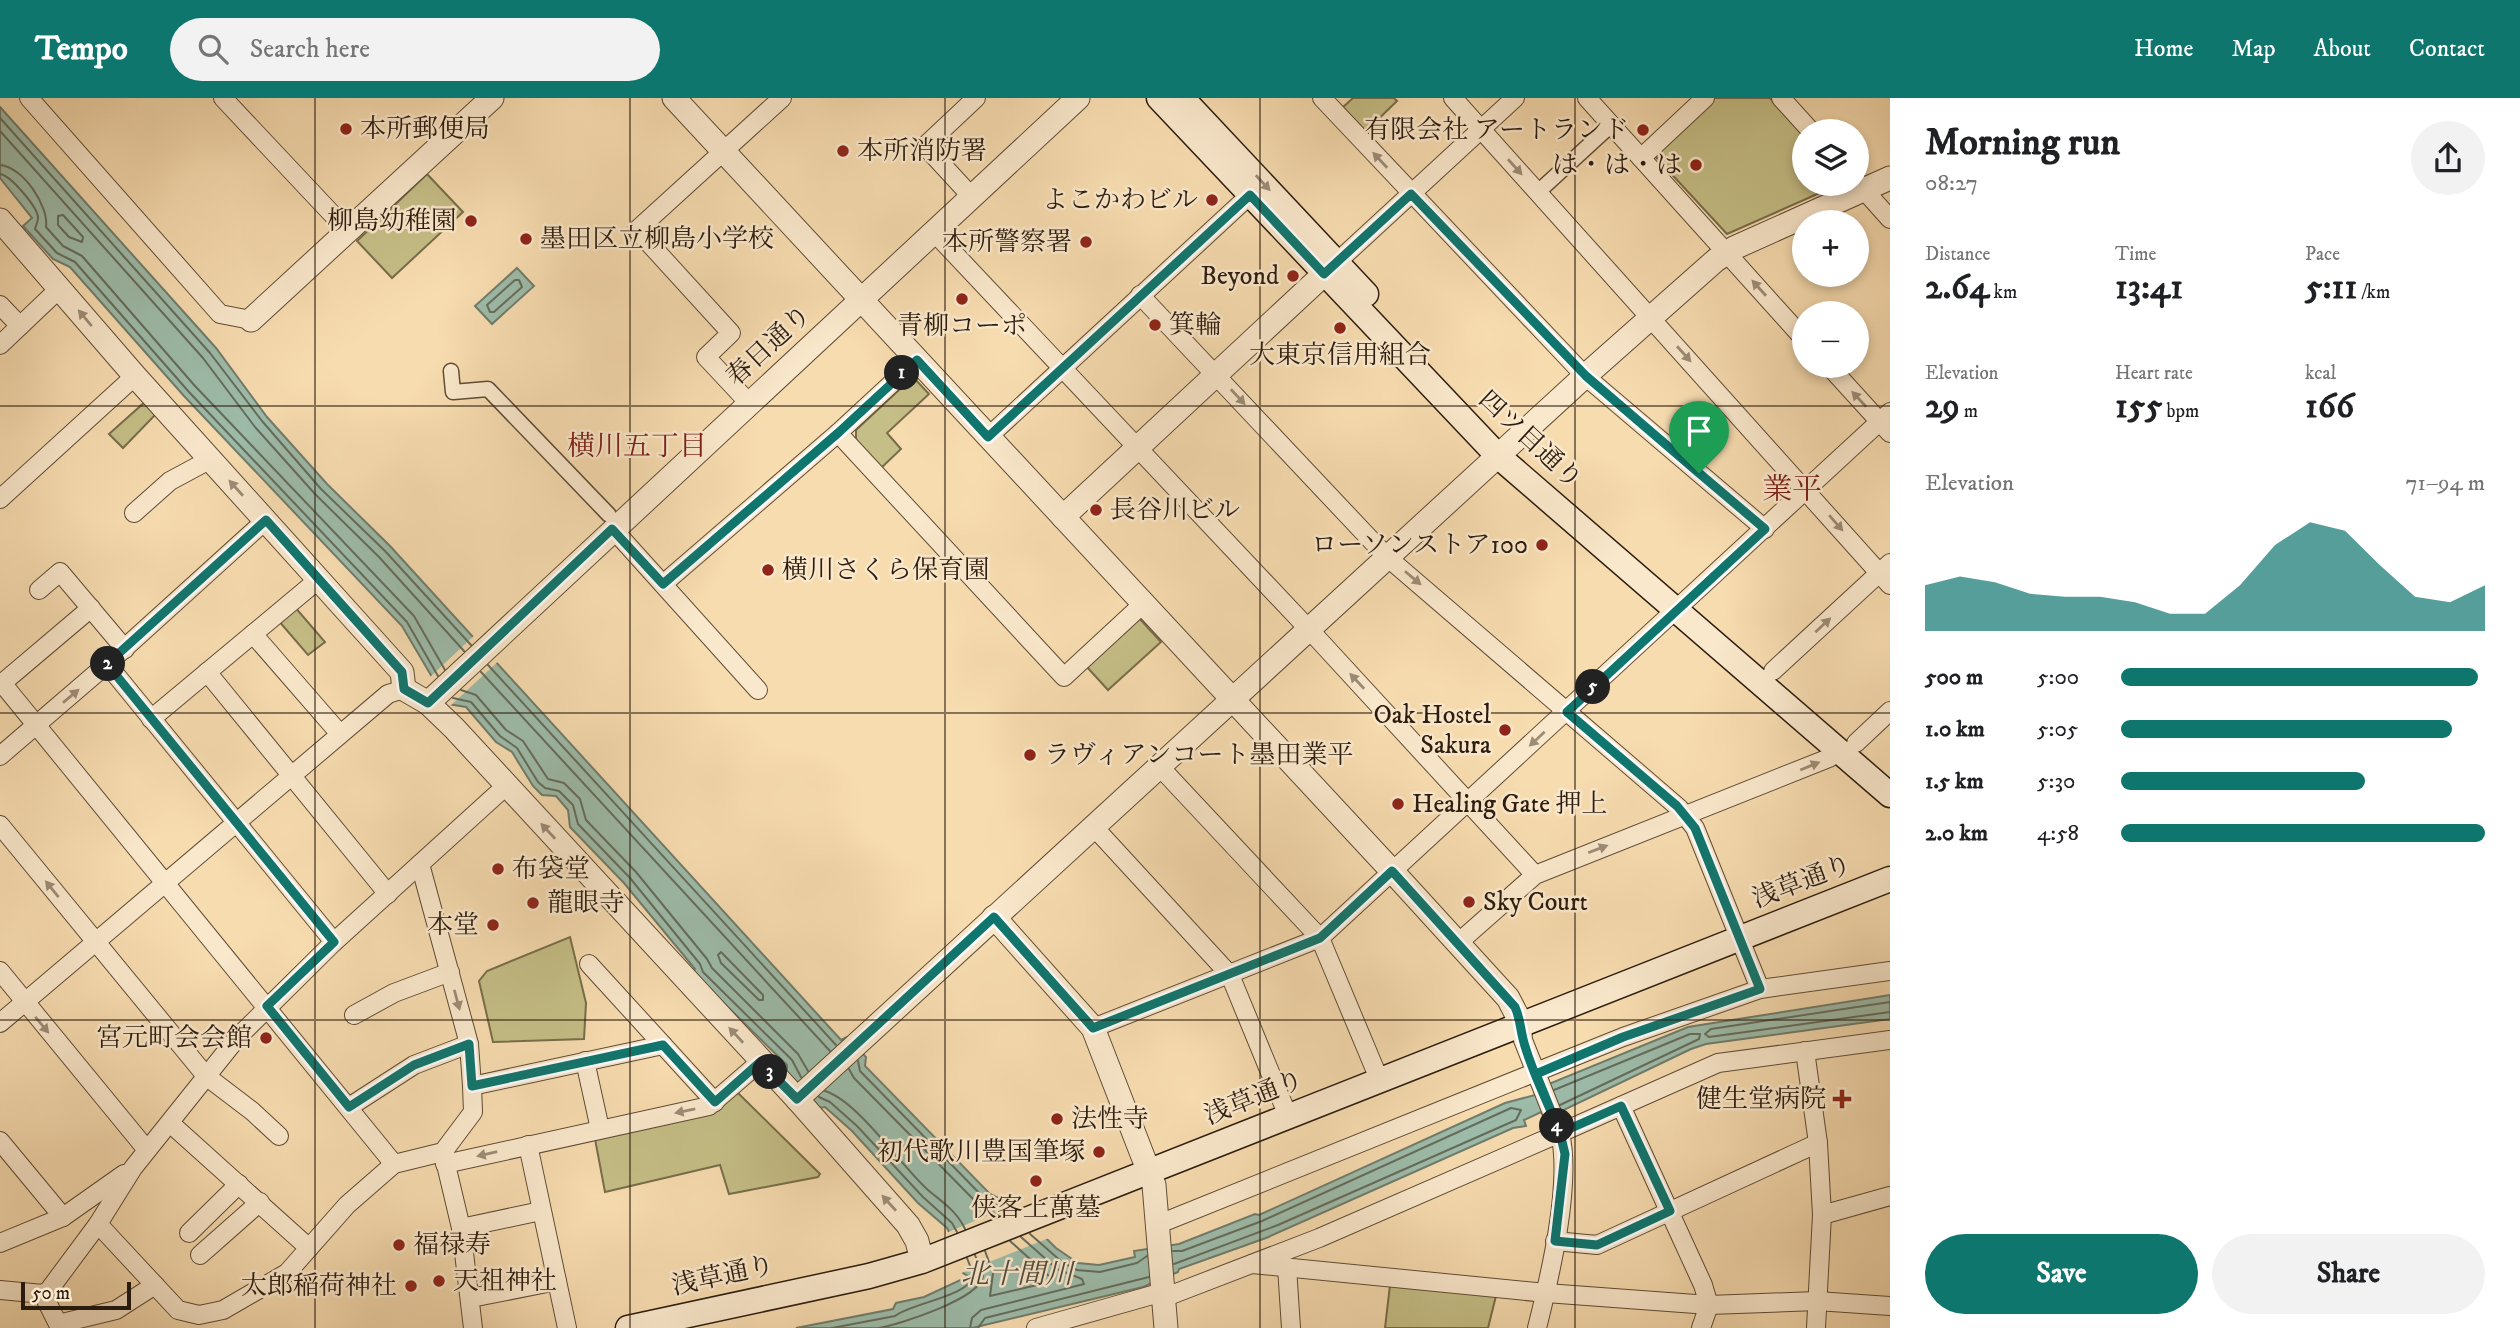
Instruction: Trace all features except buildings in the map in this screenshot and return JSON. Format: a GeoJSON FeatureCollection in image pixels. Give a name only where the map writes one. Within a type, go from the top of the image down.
{"type":"FeatureCollection","features":[{"type":"Feature","properties":{"kind":"main road","name":"四ツ目通り"},"geometry":{"type":"LineString","coordinates":[[1159,98],[1250,195],[1330,268]]}},
{"type":"Feature","properties":{"kind":"main road","name":"四ツ目通り"},"geometry":{"type":"LineString","coordinates":[[1182,98],[1330,268],[1503,451],[1848,747],[1890,772]]}},
{"type":"Feature","properties":{"kind":"main road","name":"四ツ目通り"},"geometry":{"type":"LineString","coordinates":[[1683,606],[1773,671],[1848,747],[1890,795]]}},
{"type":"Feature","properties":{"kind":"main road","name":"浅草通り"},"geometry":{"type":"LineString","coordinates":[[628,1328],[869,1276],[953,1250],[1379,1079],[1890,879]]}},
{"type":"Feature","properties":{"kind":"street"},"geometry":{"type":"LineString","coordinates":[[223,98],[348,231]]}},
{"type":"Feature","properties":{"kind":"street"},"geometry":{"type":"LineString","coordinates":[[37,101],[220,314],[251,320],[492,98]]}},
{"type":"Feature","properties":{"kind":"street"},"geometry":{"type":"LineString","coordinates":[[674,98],[1508,998],[1522,1025],[1522,1036],[1558,1128],[1565,1154],[1555,1241],[1537,1328]]}},
{"type":"Feature","properties":{"kind":"street"},"geometry":{"type":"LineString","coordinates":[[749,403],[706,357],[731,333],[637,230],[782,98]]}},
{"type":"Feature","properties":{"kind":"street"},"geometry":{"type":"LineString","coordinates":[[971,196],[925,146],[976,98]]}},
{"type":"Feature","properties":{"kind":"street","name":"春日通り"},"geometry":{"type":"LineString","coordinates":[[428,703],[499,636],[611,522],[749,403],[1078,98]]}},
{"type":"Feature","properties":{"kind":"street"},"geometry":{"type":"LineString","coordinates":[[1322,98],[1586,376],[1765,529]]}},
{"type":"Feature","properties":{"kind":"street"},"geometry":{"type":"LineString","coordinates":[[1453,98],[1886,574],[1773,671]]}},
{"type":"Feature","properties":{"kind":"street"},"geometry":{"type":"LineString","coordinates":[[1063,517],[1515,98]]}},
{"type":"Feature","properties":{"kind":"street"},"geometry":{"type":"LineString","coordinates":[[1587,98],[1792,326]]}},
{"type":"Feature","properties":{"kind":"street"},"geometry":{"type":"LineString","coordinates":[[1641,158],[1705,98]]}},
{"type":"Feature","properties":{"kind":"street"},"geometry":{"type":"LineString","coordinates":[[1781,98],[1800,119]]}},
{"type":"Feature","properties":{"kind":"street"},"geometry":{"type":"LineString","coordinates":[[1538,192],[1611,125]]}},
{"type":"Feature","properties":{"kind":"street"},"geometry":{"type":"LineString","coordinates":[[1869,184],[1890,178]]}},
{"type":"Feature","properties":{"kind":"street"},"geometry":{"type":"LineString","coordinates":[[988,437],[1250,195]]}},
{"type":"Feature","properties":{"kind":"street"},"geometry":{"type":"LineString","coordinates":[[799,1097],[1651,317],[1727,253],[1840,196]]}},
{"type":"Feature","properties":{"kind":"street"},"geometry":{"type":"LineString","coordinates":[[1869,196],[1890,219]]}},
{"type":"Feature","properties":{"kind":"street"},"geometry":{"type":"LineString","coordinates":[[0,220],[135,376],[402,672],[404,689]]}},
{"type":"Feature","properties":{"kind":"street"},"geometry":{"type":"LineString","coordinates":[[933,231],[1138,447],[1535,875]]}},
{"type":"Feature","properties":{"kind":"street"},"geometry":{"type":"LineString","coordinates":[[0,345],[60,288]]}},
{"type":"Feature","properties":{"kind":"street"},"geometry":{"type":"LineString","coordinates":[[1140,295],[1387,557],[1686,815],[1695,828],[1760,989]]}},
{"type":"Feature","properties":{"kind":"street"},"geometry":{"type":"LineString","coordinates":[[0,305],[20,326]]}},
{"type":"Feature","properties":{"kind":"street"},"geometry":{"type":"LineString","coordinates":[[663,584],[838,433],[917,360]]}},
{"type":"Feature","properties":{"kind":"street"},"geometry":{"type":"LineString","coordinates":[[451,371],[453,392],[488,389],[611,522],[758,690]]}},
{"type":"Feature","properties":{"kind":"street"},"geometry":{"type":"LineString","coordinates":[[0,499],[135,376]]}},
{"type":"Feature","properties":{"kind":"street"},"geometry":{"type":"LineString","coordinates":[[1093,1028],[1320,938],[1807,490],[1887,422],[1841,378]]}},
{"type":"Feature","properties":{"kind":"street"},"geometry":{"type":"LineString","coordinates":[[838,433],[1064,677],[1144,603]]}},
{"type":"Feature","properties":{"kind":"street"},"geometry":{"type":"LineString","coordinates":[[134,513],[170,481],[211,459]]}},
{"type":"Feature","properties":{"kind":"street"},"geometry":{"type":"LineString","coordinates":[[0,756],[125,649],[266,520]]}},
{"type":"Feature","properties":{"kind":"street"},"geometry":{"type":"LineString","coordinates":[[39,590],[60,572],[125,649]]}},
{"type":"Feature","properties":{"kind":"street"},"geometry":{"type":"LineString","coordinates":[[151,719],[319,579]]}},
{"type":"Feature","properties":{"kind":"street"},"geometry":{"type":"LineString","coordinates":[[91,608],[1,684],[37,724],[394,1164]]}},
{"type":"Feature","properties":{"kind":"street"},"geometry":{"type":"LineString","coordinates":[[253,634],[340,734]]}},
{"type":"Feature","properties":{"kind":"street"},"geometry":{"type":"LineString","coordinates":[[107,664],[334,942]]}},
{"type":"Feature","properties":{"kind":"street"},"geometry":{"type":"LineString","coordinates":[[207,672],[293,774],[388,894]]}},
{"type":"Feature","properties":{"kind":"street"},"geometry":{"type":"LineString","coordinates":[[0,1023],[388,694],[404,689],[428,703],[760,1062],[799,1097],[908,1225],[917,1241],[922,1261]]}},
{"type":"Feature","properties":{"kind":"street"},"geometry":{"type":"LineString","coordinates":[[1458,943],[1535,875],[1829,758],[1848,747],[1890,711]]}},
{"type":"Feature","properties":{"kind":"street"},"geometry":{"type":"LineString","coordinates":[[1159,765],[1320,938],[1379,1079]]}},
{"type":"Feature","properties":{"kind":"street"},"geometry":{"type":"LineString","coordinates":[[43,1294],[98,1224],[147,1150],[267,1006],[506,786]]}},
{"type":"Feature","properties":{"kind":"street"},"geometry":{"type":"LineString","coordinates":[[0,825],[206,1076],[252,1111],[279,1136]]}},
{"type":"Feature","properties":{"kind":"street"},"geometry":{"type":"LineString","coordinates":[[1093,826],[1230,975],[1288,1116]]}},
{"type":"Feature","properties":{"kind":"street"},"geometry":{"type":"LineString","coordinates":[[420,864],[469,1044],[473,1112],[444,1158],[461,1228],[473,1328]]}},
{"type":"Feature","properties":{"kind":"street"},"geometry":{"type":"LineString","coordinates":[[994,917],[1093,1028],[1150,1173],[1160,1230],[1166,1328]]}},
{"type":"Feature","properties":{"kind":"street"},"geometry":{"type":"LineString","coordinates":[[589,964],[715,1102]]}},
{"type":"Feature","properties":{"kind":"street"},"geometry":{"type":"LineString","coordinates":[[0,971],[147,1150]]}},
{"type":"Feature","properties":{"kind":"street"},"geometry":{"type":"LineString","coordinates":[[1160,1230],[1537,1079],[1623,1037],[1760,989],[1890,971]]}},
{"type":"Feature","properties":{"kind":"street"},"geometry":{"type":"LineString","coordinates":[[354,1015],[394,993],[450,972]]}},
{"type":"Feature","properties":{"kind":"street"},"geometry":{"type":"LineString","coordinates":[[1035,1328],[1252,1264],[1319,1238],[1558,1128],[1621,1106],[1718,1063],[1890,1040]]}},
{"type":"Feature","properties":{"kind":"street"},"geometry":{"type":"LineString","coordinates":[[349,1107],[414,1065],[469,1044]]}},
{"type":"Feature","properties":{"kind":"street"},"geometry":{"type":"LineString","coordinates":[[472,1086],[663,1045]]}},
{"type":"Feature","properties":{"kind":"street"},"geometry":{"type":"LineString","coordinates":[[1805,1051],[1818,1143],[1822,1214],[1816,1328]]}},
{"type":"Feature","properties":{"kind":"street"},"geometry":{"type":"LineString","coordinates":[[585,1061],[600,1129]]}},
{"type":"Feature","properties":{"kind":"street"},"geometry":{"type":"LineString","coordinates":[[98,1224],[178,1310],[199,1315],[223,1310],[287,1273],[347,1205],[394,1164],[528,1145],[715,1102],[760,1062]]}},
{"type":"Feature","properties":{"kind":"street"},"geometry":{"type":"LineString","coordinates":[[1621,1106],[1670,1211],[1709,1305],[1701,1328]]}},
{"type":"Feature","properties":{"kind":"street"},"geometry":{"type":"LineString","coordinates":[[170,1123],[309,1248]]}},
{"type":"Feature","properties":{"kind":"street"},"geometry":{"type":"LineString","coordinates":[[0,1141],[63,1217]]}},
{"type":"Feature","properties":{"kind":"street"},"geometry":{"type":"LineString","coordinates":[[1555,1241],[1597,1245],[1818,1143]]}},
{"type":"Feature","properties":{"kind":"street"},"geometry":{"type":"LineString","coordinates":[[528,1145],[567,1328]]}},
{"type":"Feature","properties":{"kind":"street"},"geometry":{"type":"LineString","coordinates":[[0,1243],[63,1217],[133,1168]]}},
{"type":"Feature","properties":{"kind":"street"},"geometry":{"type":"LineString","coordinates":[[189,1233],[239,1184]]}},
{"type":"Feature","properties":{"kind":"street"},"geometry":{"type":"LineString","coordinates":[[1822,1214],[1890,1196]]}},
{"type":"Feature","properties":{"kind":"street"},"geometry":{"type":"LineString","coordinates":[[200,1255],[260,1202]]}},
{"type":"Feature","properties":{"kind":"street"},"geometry":{"type":"LineString","coordinates":[[461,1228],[541,1211]]}},
{"type":"Feature","properties":{"kind":"street"},"geometry":{"type":"LineString","coordinates":[[1252,1264],[1546,1293],[1709,1305],[1817,1301],[1890,1306]]}},
{"type":"Feature","properties":{"kind":"street"},"geometry":{"type":"LineString","coordinates":[[1287,1267],[1291,1328]]}},
{"type":"Feature","properties":{"kind":"street"},"geometry":{"type":"LineString","coordinates":[[471,1298],[557,1281]]}},
{"type":"Feature","properties":{"kind":"street"},"geometry":{"type":"LineString","coordinates":[[43,1294],[58,1326],[116,1310],[155,1285]]}},
{"type":"Feature","properties":{"kind":"street"},"geometry":{"type":"LineString","coordinates":[[0,1290],[43,1294]]}},
{"type":"Feature","properties":{"kind":"shaded area"},"geometry":{"type":"Polygon","coordinates":[[[1353,98],[1394,98],[1397,101],[1365,132],[1342,108],[1353,98]]]}},
{"type":"Feature","properties":{"kind":"shaded area"},"geometry":{"type":"Polygon","coordinates":[[[1711,98],[1770,98],[1792,123],[1792,196],[1813,196],[1727,234],[1652,153],[1711,98]]]}},
{"type":"Feature","properties":{"kind":"shaded area"},"geometry":{"type":"Polygon","coordinates":[[[427,174],[463,212],[392,278],[357,241],[427,174]]]}},
{"type":"Feature","properties":{"kind":"shaded area"},"geometry":{"type":"Polygon","coordinates":[[[913,377],[929,394],[887,433],[901,449],[880,469],[856,444],[856,430],[913,377]]]}},
{"type":"Feature","properties":{"kind":"shaded area"},"geometry":{"type":"Polygon","coordinates":[[[146,401],[157,413],[123,448],[109,434],[146,401]]]}},
{"type":"Feature","properties":{"kind":"shaded area"},"geometry":{"type":"Polygon","coordinates":[[[294,606],[325,642],[308,655],[278,620],[294,606]]]}},
{"type":"Feature","properties":{"kind":"shaded area"},"geometry":{"type":"Polygon","coordinates":[[[1139,618],[1161,642],[1108,690],[1086,666],[1139,618]]]}},
{"type":"Feature","properties":{"kind":"shaded area"},"geometry":{"type":"Polygon","coordinates":[[[570,937],[586,1003],[584,1039],[493,1042],[479,981],[487,971],[570,937]]]}},
{"type":"Feature","properties":{"kind":"shaded area"},"geometry":{"type":"Polygon","coordinates":[[[738,1093],[820,1174],[818,1177],[729,1194],[720,1165],[605,1192],[595,1139],[738,1093]]]}},
{"type":"Feature","properties":{"kind":"shaded area"},"geometry":{"type":"Polygon","coordinates":[[[1390,1285],[1496,1296],[1488,1328],[1385,1328],[1390,1285]]]}},
{"type":"Feature","properties":{"kind":"water","name":"北十間川"},"geometry":{"type":"Polygon","coordinates":[[[0,107],[216,348],[267,417],[327,484],[390,546],[841,1040],[847,1037],[866,1057],[865,1066],[990,1194],[1011,1204],[1056,1248],[1078,1263],[1099,1265],[1135,1257],[1134,1251],[1179,1244],[1255,1214],[1259,1215],[1505,1103],[1535,1095],[1534,1090],[1688,1027],[1890,995],[1890,1019],[1706,1044],[1691,1049],[1545,1119],[1541,1112],[1524,1120],[1526,1126],[1513,1128],[1266,1238],[1179,1269],[1178,1272],[1143,1287],[972,1328],[796,1328],[893,1309],[896,1303],[924,1297],[965,1278],[968,1276],[963,1273],[959,1252],[947,1228],[918,1203],[852,1131],[825,1107],[819,1108],[787,1072],[787,1065],[693,973],[695,969],[624,883],[570,827],[568,810],[556,796],[542,795],[533,786],[512,752],[496,742],[466,707],[448,704],[402,626],[184,396],[70,267],[53,259],[23,226],[32,218],[0,178],[0,107]]]}},
{"type":"Feature","properties":{"kind":"water"},"geometry":{"type":"Polygon","coordinates":[[[517,268],[534,286],[492,324],[475,306],[517,268]]]}},
{"type":"Feature","properties":{"kind":"pier"},"geometry":{"type":"Polygon","coordinates":[[[479,631],[503,657],[448,708],[428,679],[479,631]]]}},
{"type":"Feature","properties":{"kind":"pier"},"geometry":{"type":"Polygon","coordinates":[[[1015,1204],[1049,1238],[959,1274],[956,1253],[946,1233],[1015,1204]]]}},
{"type":"Feature","properties":{"kind":"place","name":"本所郵便局"},"geometry":{"type":"Point","coordinates":[346,129]}},
{"type":"Feature","properties":{"kind":"place","name":"有限会社 アートランド"},"geometry":{"type":"Point","coordinates":[1643,130]}},
{"type":"Feature","properties":{"kind":"place","name":"本所消防署"},"geometry":{"type":"Point","coordinates":[843,151]}},
{"type":"Feature","properties":{"kind":"place","name":"は・は・は"},"geometry":{"type":"Point","coordinates":[1696,165]}},
{"type":"Feature","properties":{"kind":"place","name":"よこかわビル"},"geometry":{"type":"Point","coordinates":[1212,200]}},
{"type":"Feature","properties":{"kind":"place","name":"柳島幼稚園"},"geometry":{"type":"Point","coordinates":[471,221]}},
{"type":"Feature","properties":{"kind":"place","name":"墨田区立柳島小学校"},"geometry":{"type":"Point","coordinates":[526,239]}},
{"type":"Feature","properties":{"kind":"place","name":"本所警察署"},"geometry":{"type":"Point","coordinates":[1086,242]}},
{"type":"Feature","properties":{"kind":"place","name":"Beyond"},"geometry":{"type":"Point","coordinates":[1293,276]}},
{"type":"Feature","properties":{"kind":"place","name":"青柳コーポ"},"geometry":{"type":"Point","coordinates":[962,299]}},
{"type":"Feature","properties":{"kind":"place","name":"箕輪"},"geometry":{"type":"Point","coordinates":[1155,325]}},
{"type":"Feature","properties":{"kind":"place","name":"大東京信用組合"},"geometry":{"type":"Point","coordinates":[1340,328]}},
{"type":"Feature","properties":{"kind":"place","name":"長谷川ビル"},"geometry":{"type":"Point","coordinates":[1096,510]}},
{"type":"Feature","properties":{"kind":"place","name":"ローソンストア100"},"geometry":{"type":"Point","coordinates":[1542,545]}},
{"type":"Feature","properties":{"kind":"place","name":"横川さくら保育園"},"geometry":{"type":"Point","coordinates":[768,570]}},
{"type":"Feature","properties":{"kind":"place","name":"Oak Hostel Sakura"},"geometry":{"type":"Point","coordinates":[1505,730]}},
{"type":"Feature","properties":{"kind":"place","name":"ラヴィアンコート墨田業平"},"geometry":{"type":"Point","coordinates":[1030,755]}},
{"type":"Feature","properties":{"kind":"place","name":"Healing Gate 押上"},"geometry":{"type":"Point","coordinates":[1398,804]}},
{"type":"Feature","properties":{"kind":"place","name":"布袋堂"},"geometry":{"type":"Point","coordinates":[498,869]}},
{"type":"Feature","properties":{"kind":"place","name":"Sky Court"},"geometry":{"type":"Point","coordinates":[1469,902]}},
{"type":"Feature","properties":{"kind":"place","name":"龍眼寺"},"geometry":{"type":"Point","coordinates":[533,903]}},
{"type":"Feature","properties":{"kind":"place","name":"本堂"},"geometry":{"type":"Point","coordinates":[493,925]}},
{"type":"Feature","properties":{"kind":"place","name":"宮元町会会館"},"geometry":{"type":"Point","coordinates":[266,1038]}},
{"type":"Feature","properties":{"kind":"place","name":"健生堂病院"},"geometry":{"type":"Point","coordinates":[1842,1099]}},
{"type":"Feature","properties":{"kind":"place","name":"法性寺"},"geometry":{"type":"Point","coordinates":[1057,1119]}},
{"type":"Feature","properties":{"kind":"place","name":"初代歌川豊国筆塚"},"geometry":{"type":"Point","coordinates":[1099,1152]}},
{"type":"Feature","properties":{"kind":"place","name":"侠客上萬墓"},"geometry":{"type":"Point","coordinates":[1036,1181]}},
{"type":"Feature","properties":{"kind":"place","name":"福禄寿"},"geometry":{"type":"Point","coordinates":[399,1245]}},
{"type":"Feature","properties":{"kind":"place","name":"天祖神社"},"geometry":{"type":"Point","coordinates":[439,1281]}},
{"type":"Feature","properties":{"kind":"place","name":"太郎稲荷神社"},"geometry":{"type":"Point","coordinates":[411,1286]}},
{"type":"Feature","properties":{"kind":"district","name":"横川五丁目"},"geometry":{"type":"Point","coordinates":[637,446]}},
{"type":"Feature","properties":{"kind":"district","name":"業平"},"geometry":{"type":"Point","coordinates":[1792,490]}},
{"type":"Feature","properties":{"kind":"route"},"geometry":{"type":"LineString","coordinates":[[1699,473],[1586,376],[1411,194],[1324,274],[1250,195],[988,437],[917,360],[838,433],[663,584],[612,529],[428,703],[404,689],[402,672],[266,520],[107,664],[334,942],[267,1006],[349,1107],[414,1065],[469,1044],[472,1086],[663,1045],[715,1102],[760,1062],[797,1099],[994,917],[1093,1028],[1320,938],[1392,871],[1515,1007],[1522,1025],[1522,1036],[1539,1083],[1560,1133],[1621,1106],[1670,1211],[1597,1245],[1555,1241],[1565,1154],[1560,1133],[1536,1074],[1623,1037],[1760,989],[1695,828],[1686,815],[1567,712],[1765,529],[1699,473]]}}]}
